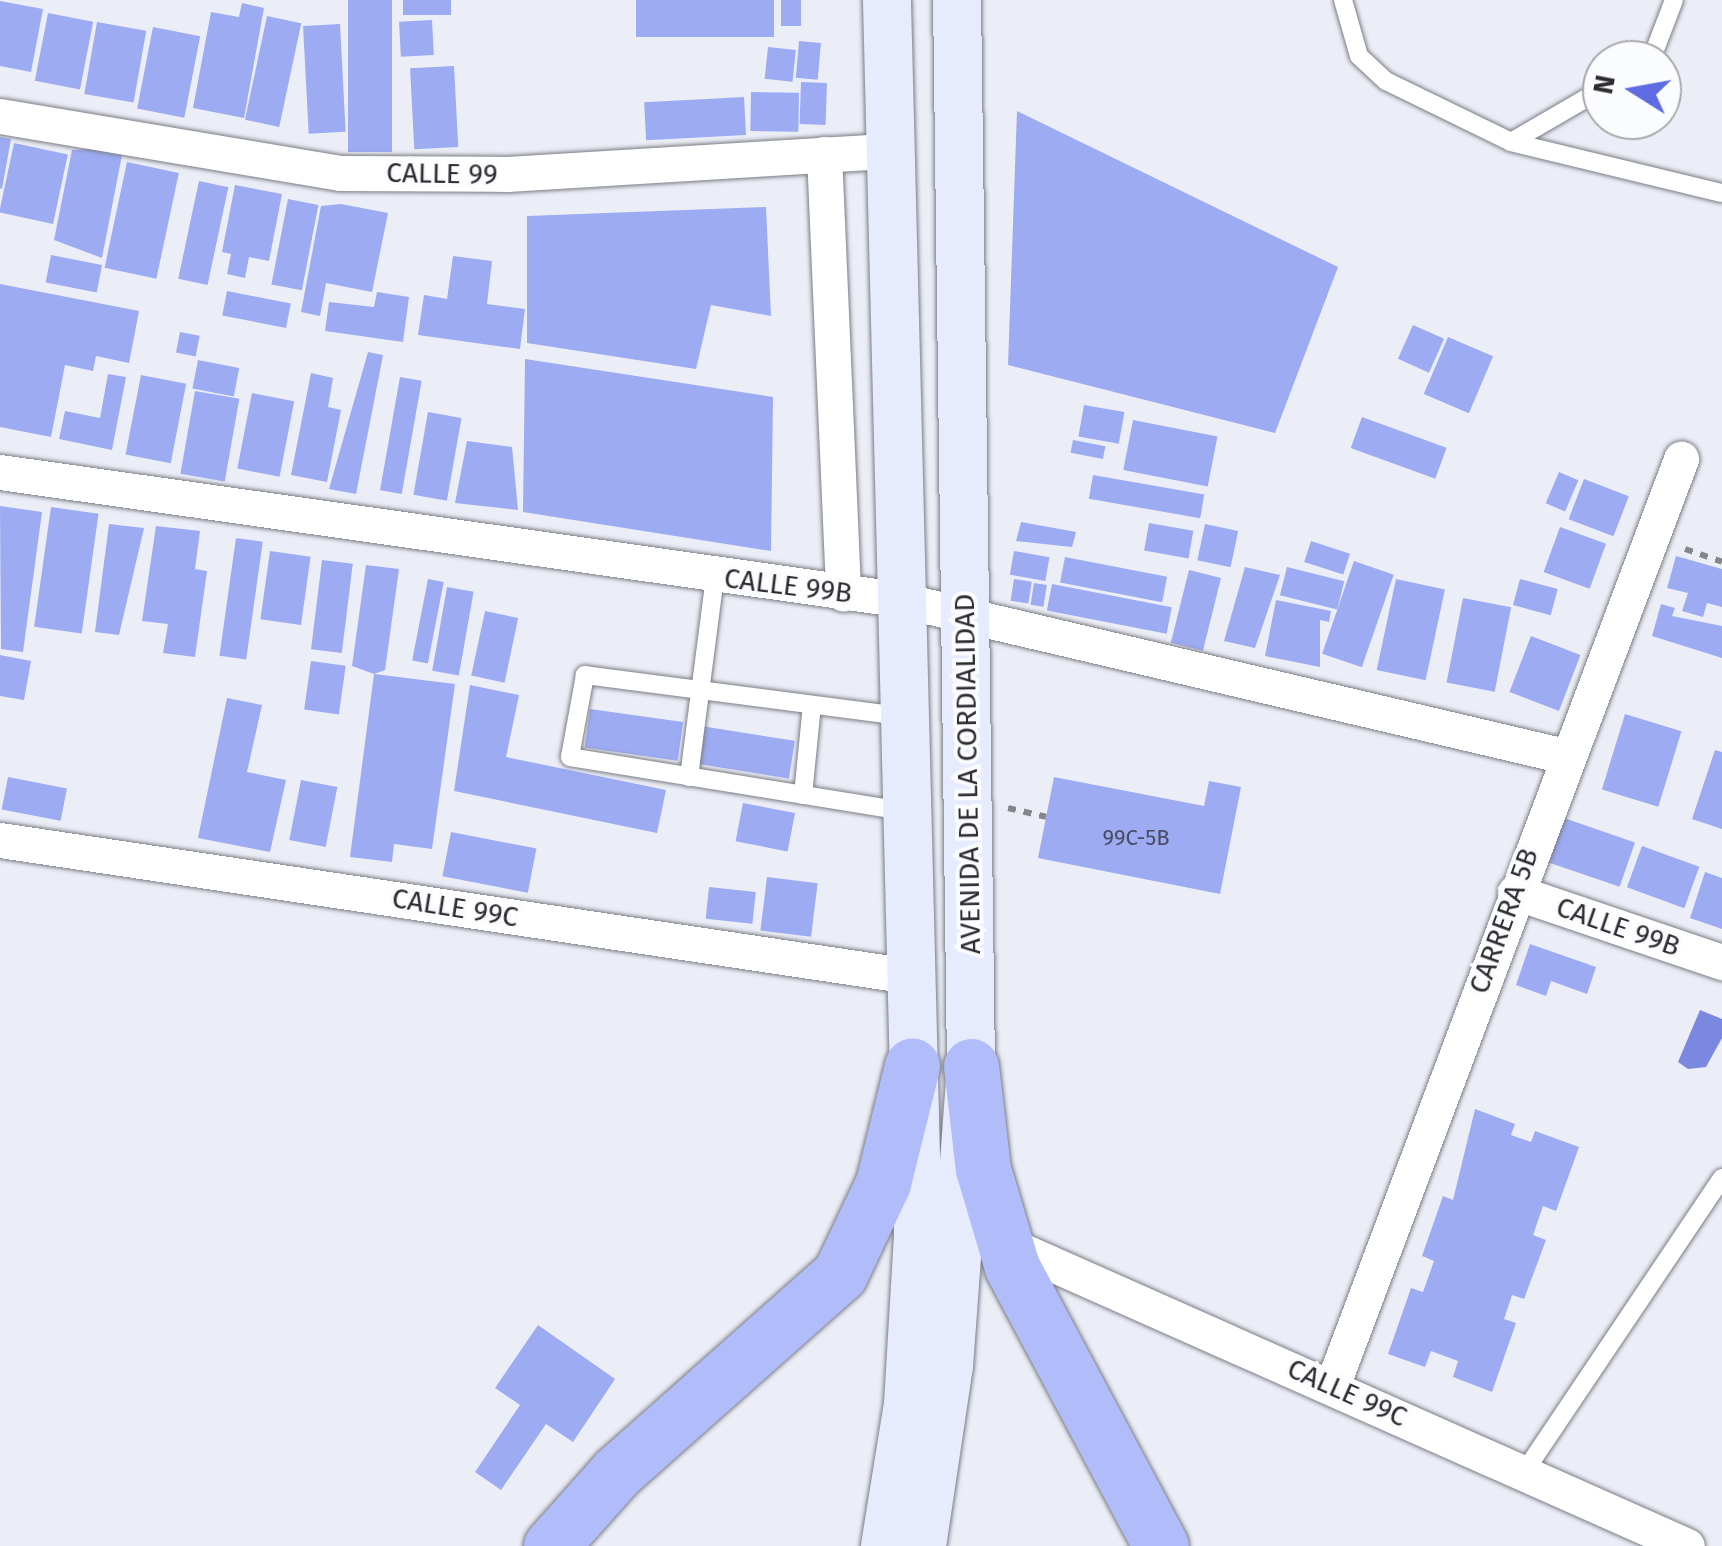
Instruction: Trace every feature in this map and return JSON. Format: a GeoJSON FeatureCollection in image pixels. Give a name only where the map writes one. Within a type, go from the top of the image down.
{"type":"FeatureCollection","features":[{"type":"Feature","properties":{"kind":"highway"},"geometry":{"type":"LineString","coordinates":[[551,1546],[617,1472],[840,1274],[884,1183],[912,1066]]}},
{"type":"Feature","properties":{"kind":"highway"},"geometry":{"type":"LineString","coordinates":[[971,1066],[982,1170],[1005,1243],[1044,1336],[1161,1546]]}},
{"type":"Feature","properties":{"kind":"main road"},"geometry":{"type":"LineString","coordinates":[[886,1546],[917,1254],[896,599],[887,0]]}},
{"type":"Feature","properties":{"kind":"main road","name":"AVENIDA DE LA CORDIALIDAD"},"geometry":{"type":"LineString","coordinates":[[922,1546],[949,1366],[971,1066],[957,0]]}},
{"type":"Feature","properties":{"kind":"street","name":"CALLE 99"},"geometry":{"type":"LineString","coordinates":[[0,116],[340,172],[508,174],[888,151]]}},
{"type":"Feature","properties":{"kind":"street"},"geometry":{"type":"LineString","coordinates":[[824,154],[843,594]]}},
{"type":"Feature","properties":{"kind":"street","name":"CARRERA 5B"},"geometry":{"type":"LineString","coordinates":[[1332,1386],[1565,756],[1682,459]]}},
{"type":"Feature","properties":{"kind":"street","name":"CALLE 99B"},"geometry":{"type":"LineString","coordinates":[[0,472],[715,578],[896,599],[1565,756]]}},
{"type":"Feature","properties":{"kind":"street","name":"CALLE 99C"},"geometry":{"type":"LineString","coordinates":[[0,840],[910,976]]}},
{"type":"Feature","properties":{"kind":"street","name":"CALLE 99B"},"geometry":{"type":"LineString","coordinates":[[1515,892],[1722,962]]}},
{"type":"Feature","properties":{"kind":"street","name":"CALLE 99C"},"geometry":{"type":"LineString","coordinates":[[1005,1243],[1687,1546]]}},
{"type":"Feature","properties":{"kind":"lane"},"geometry":{"type":"LineString","coordinates":[[1342,0],[1358,56],[1386,81],[1511,142],[1722,193]]}},
{"type":"Feature","properties":{"kind":"lane"},"geometry":{"type":"LineString","coordinates":[[1659,40],[1674,0]]}},
{"type":"Feature","properties":{"kind":"lane"},"geometry":{"type":"LineString","coordinates":[[1511,142],[1582,101]]}},
{"type":"Feature","properties":{"kind":"lane"},"geometry":{"type":"LineString","coordinates":[[689,777],[715,578]]}},
{"type":"Feature","properties":{"kind":"lane"},"geometry":{"type":"LineString","coordinates":[[900,716],[585,675],[570,758],[903,811]]}},
{"type":"Feature","properties":{"kind":"lane"},"geometry":{"type":"LineString","coordinates":[[803,795],[812,705]]}},
{"type":"Feature","properties":{"kind":"lane"},"geometry":{"type":"LineString","coordinates":[[1525,1471],[1722,1178]]}},
{"type":"Feature","properties":{"kind":"path"},"geometry":{"type":"LineString","coordinates":[[1665,542],[1722,562]]}},
{"type":"Feature","properties":{"kind":"water"},"geometry":{"type":"Polygon","coordinates":[[[1700,1010],[1722,1019],[1722,1038],[1706,1067],[1688,1069],[1678,1062],[1700,1010]]]}},
{"type":"Feature","properties":{"kind":"building"},"geometry":{"type":"Polygon","coordinates":[[[348,0],[392,0],[392,152],[348,152],[348,0]]]}},
{"type":"Feature","properties":{"kind":"building"},"geometry":{"type":"Polygon","coordinates":[[[403,0],[451,0],[451,15],[403,15],[403,0]]]}},
{"type":"Feature","properties":{"kind":"building"},"geometry":{"type":"Polygon","coordinates":[[[636,0],[774,0],[774,37],[636,37],[636,0]]]}},
{"type":"Feature","properties":{"kind":"building"},"geometry":{"type":"Polygon","coordinates":[[[781,0],[801,0],[801,26],[781,26],[781,0]]]}},
{"type":"Feature","properties":{"kind":"building"},"geometry":{"type":"Polygon","coordinates":[[[0,1],[43,9],[31,72],[0,66],[0,1]]]}},
{"type":"Feature","properties":{"kind":"building"},"geometry":{"type":"Polygon","coordinates":[[[242,3],[264,8],[244,118],[193,108],[211,12],[239,17],[242,3]]]}},
{"type":"Feature","properties":{"kind":"building"},"geometry":{"type":"Polygon","coordinates":[[[48,13],[93,22],[80,90],[35,81],[48,13]]]}},
{"type":"Feature","properties":{"kind":"building"},"geometry":{"type":"Polygon","coordinates":[[[267,16],[301,23],[279,127],[245,120],[267,16]]]}},
{"type":"Feature","properties":{"kind":"building"},"geometry":{"type":"Polygon","coordinates":[[[432,20],[434,55],[401,57],[399,22],[432,20]]]}},
{"type":"Feature","properties":{"kind":"building"},"geometry":{"type":"Polygon","coordinates":[[[97,22],[146,31],[134,103],[84,94],[97,22]]]}},
{"type":"Feature","properties":{"kind":"building"},"geometry":{"type":"Polygon","coordinates":[[[340,24],[346,132],[309,134],[303,26],[340,24]]]}},
{"type":"Feature","properties":{"kind":"building"},"geometry":{"type":"Polygon","coordinates":[[[153,27],[200,36],[184,118],[137,108],[153,27]]]}},
{"type":"Feature","properties":{"kind":"building"},"geometry":{"type":"Polygon","coordinates":[[[799,41],[821,43],[818,80],[796,78],[799,41]]]}},
{"type":"Feature","properties":{"kind":"building"},"geometry":{"type":"Polygon","coordinates":[[[768,47],[796,50],[793,82],[765,79],[768,47]]]}},
{"type":"Feature","properties":{"kind":"building"},"geometry":{"type":"Polygon","coordinates":[[[454,66],[458,147],[414,149],[410,68],[454,66]]]}},
{"type":"Feature","properties":{"kind":"building"},"geometry":{"type":"Polygon","coordinates":[[[801,82],[827,83],[826,125],[800,124],[801,82]]]}},
{"type":"Feature","properties":{"kind":"building"},"geometry":{"type":"Polygon","coordinates":[[[751,92],[799,93],[798,132],[750,131],[751,92]]]}},
{"type":"Feature","properties":{"kind":"building"},"geometry":{"type":"Polygon","coordinates":[[[744,97],[746,135],[646,140],[644,102],[744,97]]]}},
{"type":"Feature","properties":{"kind":"building"},"geometry":{"type":"Polygon","coordinates":[[[1017,111],[1338,267],[1275,433],[1008,365],[1017,111]]]}},
{"type":"Feature","properties":{"kind":"building"},"geometry":{"type":"Polygon","coordinates":[[[0,137],[11,139],[2,189],[0,188],[0,137]]]}},
{"type":"Feature","properties":{"kind":"building"},"geometry":{"type":"Polygon","coordinates":[[[14,143],[68,154],[53,224],[0,213],[14,143]]]}},
{"type":"Feature","properties":{"kind":"building"},"geometry":{"type":"Polygon","coordinates":[[[72,150],[122,155],[102,258],[54,240],[72,150]]]}},
{"type":"Feature","properties":{"kind":"building"},"geometry":{"type":"Polygon","coordinates":[[[127,162],[179,173],[156,279],[105,268],[127,162]]]}},
{"type":"Feature","properties":{"kind":"building"},"geometry":{"type":"Polygon","coordinates":[[[199,181],[228,187],[208,285],[178,279],[199,181]]]}},
{"type":"Feature","properties":{"kind":"building"},"geometry":{"type":"Polygon","coordinates":[[[235,185],[282,194],[269,261],[249,257],[245,278],[227,274],[231,254],[222,252],[235,185]]]}},
{"type":"Feature","properties":{"kind":"building"},"geometry":{"type":"Polygon","coordinates":[[[288,199],[318,205],[302,290],[271,284],[288,199]]]}},
{"type":"Feature","properties":{"kind":"building"},"geometry":{"type":"Polygon","coordinates":[[[341,204],[388,213],[372,292],[326,283],[320,316],[301,312],[321,206],[341,204]]]}},
{"type":"Feature","properties":{"kind":"building"},"geometry":{"type":"Polygon","coordinates":[[[766,207],[771,316],[711,305],[696,369],[527,343],[527,216],[766,207]]]}},
{"type":"Feature","properties":{"kind":"building"},"geometry":{"type":"Polygon","coordinates":[[[51,255],[102,265],[97,292],[46,282],[51,255]]]}},
{"type":"Feature","properties":{"kind":"building"},"geometry":{"type":"Polygon","coordinates":[[[453,256],[492,261],[487,304],[525,309],[520,349],[418,335],[424,295],[447,299],[453,256]]]}},
{"type":"Feature","properties":{"kind":"building"},"geometry":{"type":"Polygon","coordinates":[[[0,284],[139,311],[129,363],[96,356],[93,371],[65,365],[51,437],[0,427],[0,284]]]}},
{"type":"Feature","properties":{"kind":"building"},"geometry":{"type":"Polygon","coordinates":[[[227,291],[291,303],[286,328],[222,316],[227,291]]]}},
{"type":"Feature","properties":{"kind":"building"},"geometry":{"type":"Polygon","coordinates":[[[377,292],[409,297],[403,342],[325,331],[329,302],[374,307],[377,292]]]}},
{"type":"Feature","properties":{"kind":"building"},"geometry":{"type":"Polygon","coordinates":[[[1413,325],[1444,339],[1429,373],[1398,359],[1413,325]]]}},
{"type":"Feature","properties":{"kind":"building"},"geometry":{"type":"Polygon","coordinates":[[[180,332],[200,336],[196,356],[176,353],[180,332]]]}},
{"type":"Feature","properties":{"kind":"building"},"geometry":{"type":"Polygon","coordinates":[[[1448,337],[1493,356],[1469,413],[1424,394],[1448,337]]]}},
{"type":"Feature","properties":{"kind":"building"},"geometry":{"type":"Polygon","coordinates":[[[368,352],[383,355],[356,494],[329,489],[368,352]]]}},
{"type":"Feature","properties":{"kind":"building"},"geometry":{"type":"Polygon","coordinates":[[[525,359],[773,397],[771,551],[523,512],[525,359]]]}},
{"type":"Feature","properties":{"kind":"building"},"geometry":{"type":"Polygon","coordinates":[[[198,360],[239,368],[234,396],[192,388],[198,360]]]}},
{"type":"Feature","properties":{"kind":"building"},"geometry":{"type":"Polygon","coordinates":[[[311,373],[333,378],[328,407],[341,410],[327,482],[291,475],[311,373]]]}},
{"type":"Feature","properties":{"kind":"building"},"geometry":{"type":"Polygon","coordinates":[[[108,374],[126,377],[112,450],[59,439],[65,411],[100,418],[108,374]]]}},
{"type":"Feature","properties":{"kind":"building"},"geometry":{"type":"Polygon","coordinates":[[[141,375],[186,384],[171,463],[126,455],[141,375]]]}},
{"type":"Feature","properties":{"kind":"building"},"geometry":{"type":"Polygon","coordinates":[[[400,377],[422,381],[402,494],[380,490],[400,377]]]}},
{"type":"Feature","properties":{"kind":"building"},"geometry":{"type":"Polygon","coordinates":[[[195,391],[239,399],[225,482],[180,474],[195,391]]]}},
{"type":"Feature","properties":{"kind":"building"},"geometry":{"type":"Polygon","coordinates":[[[252,393],[294,401],[280,477],[237,469],[252,393]]]}},
{"type":"Feature","properties":{"kind":"building"},"geometry":{"type":"Polygon","coordinates":[[[1084,405],[1124,412],[1119,444],[1078,437],[1084,405]]]}},
{"type":"Feature","properties":{"kind":"building"},"geometry":{"type":"Polygon","coordinates":[[[428,412],[461,418],[447,501],[413,495],[428,412]]]}},
{"type":"Feature","properties":{"kind":"building"},"geometry":{"type":"Polygon","coordinates":[[[1362,417],[1447,448],[1435,479],[1351,448],[1362,417]]]}},
{"type":"Feature","properties":{"kind":"building"},"geometry":{"type":"Polygon","coordinates":[[[1133,420],[1217,436],[1208,486],[1123,470],[1133,420]]]}},
{"type":"Feature","properties":{"kind":"building"},"geometry":{"type":"Polygon","coordinates":[[[1073,440],[1105,446],[1103,459],[1071,453],[1073,440]]]}},
{"type":"Feature","properties":{"kind":"building"},"geometry":{"type":"Polygon","coordinates":[[[467,441],[512,447],[518,510],[455,503],[467,441]]]}},
{"type":"Feature","properties":{"kind":"building"},"geometry":{"type":"Polygon","coordinates":[[[1559,472],[1578,480],[1565,512],[1546,503],[1559,472]]]}},
{"type":"Feature","properties":{"kind":"building"},"geometry":{"type":"Polygon","coordinates":[[[1093,475],[1204,495],[1200,518],[1089,499],[1093,475]]]}},
{"type":"Feature","properties":{"kind":"building"},"geometry":{"type":"Polygon","coordinates":[[[1584,479],[1629,496],[1613,536],[1569,519],[1584,479]]]}},
{"type":"Feature","properties":{"kind":"building"},"geometry":{"type":"Polygon","coordinates":[[[0,506],[42,512],[23,652],[1,649],[0,506]]]}},
{"type":"Feature","properties":{"kind":"building"},"geometry":{"type":"Polygon","coordinates":[[[51,507],[99,514],[82,634],[34,627],[51,507]]]}},
{"type":"Feature","properties":{"kind":"building"},"geometry":{"type":"Polygon","coordinates":[[[1021,522],[1076,532],[1072,547],[1016,541],[1021,522]]]}},
{"type":"Feature","properties":{"kind":"building"},"geometry":{"type":"Polygon","coordinates":[[[1149,523],[1193,531],[1188,558],[1144,551],[1149,523]]]}},
{"type":"Feature","properties":{"kind":"building"},"geometry":{"type":"Polygon","coordinates":[[[109,524],[144,528],[119,635],[95,632],[109,524]]]}},
{"type":"Feature","properties":{"kind":"building"},"geometry":{"type":"Polygon","coordinates":[[[1205,524],[1238,531],[1231,567],[1197,560],[1205,524]]]}},
{"type":"Feature","properties":{"kind":"building"},"geometry":{"type":"Polygon","coordinates":[[[156,526],[200,531],[195,569],[207,571],[195,657],[163,653],[168,624],[142,621],[156,526]]]}},
{"type":"Feature","properties":{"kind":"building"},"geometry":{"type":"Polygon","coordinates":[[[1560,527],[1606,544],[1590,589],[1544,572],[1560,527]]]}},
{"type":"Feature","properties":{"kind":"building"},"geometry":{"type":"Polygon","coordinates":[[[236,538],[263,542],[246,660],[219,656],[236,538]]]}},
{"type":"Feature","properties":{"kind":"building"},"geometry":{"type":"Polygon","coordinates":[[[1311,541],[1350,554],[1343,575],[1304,562],[1311,541]]]}},
{"type":"Feature","properties":{"kind":"building"},"geometry":{"type":"Polygon","coordinates":[[[270,551],[311,557],[301,625],[260,619],[270,551]]]}},
{"type":"Feature","properties":{"kind":"building"},"geometry":{"type":"Polygon","coordinates":[[[1014,551],[1049,557],[1045,581],[1010,575],[1014,551]]]}},
{"type":"Feature","properties":{"kind":"building"},"geometry":{"type":"Polygon","coordinates":[[[1676,556],[1722,569],[1722,607],[1707,603],[1703,617],[1682,611],[1688,593],[1667,588],[1676,556]]]}},
{"type":"Feature","properties":{"kind":"building"},"geometry":{"type":"Polygon","coordinates":[[[1065,557],[1167,577],[1162,602],[1060,583],[1065,557]]]}},
{"type":"Feature","properties":{"kind":"building"},"geometry":{"type":"Polygon","coordinates":[[[322,560],[353,564],[342,653],[311,649],[322,560]]]}},
{"type":"Feature","properties":{"kind":"building"},"geometry":{"type":"Polygon","coordinates":[[[1354,561],[1394,575],[1362,667],[1322,654],[1354,561]]]}},
{"type":"Feature","properties":{"kind":"building"},"geometry":{"type":"Polygon","coordinates":[[[366,565],[399,569],[385,670],[374,674],[352,666],[366,565]]]}},
{"type":"Feature","properties":{"kind":"building"},"geometry":{"type":"Polygon","coordinates":[[[1245,567],[1280,575],[1255,648],[1224,641],[1245,567]]]}},
{"type":"Feature","properties":{"kind":"building"},"geometry":{"type":"Polygon","coordinates":[[[1287,567],[1344,581],[1337,609],[1280,595],[1287,567]]]}},
{"type":"Feature","properties":{"kind":"building"},"geometry":{"type":"Polygon","coordinates":[[[1189,570],[1221,578],[1203,651],[1171,643],[1189,570]]]}},
{"type":"Feature","properties":{"kind":"building"},"geometry":{"type":"Polygon","coordinates":[[[428,579],[444,582],[428,664],[412,660],[428,579]]]}},
{"type":"Feature","properties":{"kind":"building"},"geometry":{"type":"Polygon","coordinates":[[[1014,579],[1032,582],[1028,604],[1011,601],[1014,579]]]}},
{"type":"Feature","properties":{"kind":"building"},"geometry":{"type":"Polygon","coordinates":[[[1396,579],[1445,589],[1426,680],[1377,670],[1396,579]]]}},
{"type":"Feature","properties":{"kind":"building"},"geometry":{"type":"Polygon","coordinates":[[[1520,579],[1558,589],[1551,615],[1513,605],[1520,579]]]}},
{"type":"Feature","properties":{"kind":"building"},"geometry":{"type":"Polygon","coordinates":[[[1034,583],[1047,585],[1043,607],[1031,605],[1034,583]]]}},
{"type":"Feature","properties":{"kind":"building"},"geometry":{"type":"Polygon","coordinates":[[[1052,584],[1172,607],[1167,634],[1047,611],[1052,584]]]}},
{"type":"Feature","properties":{"kind":"building"},"geometry":{"type":"Polygon","coordinates":[[[447,587],[474,592],[459,675],[432,671],[447,587]]]}},
{"type":"Feature","properties":{"kind":"building"},"geometry":{"type":"Polygon","coordinates":[[[1463,598],[1511,607],[1495,692],[1447,682],[1463,598]]]}},
{"type":"Feature","properties":{"kind":"building"},"geometry":{"type":"Polygon","coordinates":[[[1276,600],[1331,611],[1329,622],[1320,620],[1320,667],[1265,656],[1276,600]]]}},
{"type":"Feature","properties":{"kind":"building"},"geometry":{"type":"Polygon","coordinates":[[[1661,604],[1675,608],[1672,616],[1722,626],[1722,658],[1652,636],[1661,604]]]}},
{"type":"Feature","properties":{"kind":"building"},"geometry":{"type":"Polygon","coordinates":[[[485,611],[518,618],[505,683],[471,676],[485,611]]]}},
{"type":"Feature","properties":{"kind":"building"},"geometry":{"type":"Polygon","coordinates":[[[1531,636],[1580,655],[1559,711],[1509,692],[1531,636]]]}},
{"type":"Feature","properties":{"kind":"building"},"geometry":{"type":"Polygon","coordinates":[[[0,655],[31,661],[24,700],[0,696],[0,655]]]}},
{"type":"Feature","properties":{"kind":"building"},"geometry":{"type":"Polygon","coordinates":[[[311,661],[346,666],[339,714],[304,710],[311,661]]]}},
{"type":"Feature","properties":{"kind":"building"},"geometry":{"type":"Polygon","coordinates":[[[374,674],[455,684],[432,849],[394,844],[392,862],[350,857],[374,674]]]}},
{"type":"Feature","properties":{"kind":"building"},"geometry":{"type":"Polygon","coordinates":[[[470,685],[519,695],[506,757],[666,790],[657,833],[454,791],[470,685]]]}},
{"type":"Feature","properties":{"kind":"building"},"geometry":{"type":"Polygon","coordinates":[[[227,698],[262,705],[247,772],[286,780],[270,852],[198,838],[227,698]]]}},
{"type":"Feature","properties":{"kind":"building"},"geometry":{"type":"Polygon","coordinates":[[[590,709],[683,722],[678,761],[585,748],[590,709]]]}},
{"type":"Feature","properties":{"kind":"building"},"geometry":{"type":"Polygon","coordinates":[[[1625,714],[1681,731],[1658,807],[1602,790],[1625,714]]]}},
{"type":"Feature","properties":{"kind":"building"},"geometry":{"type":"Polygon","coordinates":[[[701,726],[795,741],[789,778],[695,764],[701,726]]]}},
{"type":"Feature","properties":{"kind":"building"},"geometry":{"type":"Polygon","coordinates":[[[1715,750],[1722,752],[1722,829],[1692,819],[1715,750]]]}},
{"type":"Feature","properties":{"kind":"building"},"geometry":{"type":"Polygon","coordinates":[[[8,777],[67,788],[61,821],[2,809],[8,777]]]}},
{"type":"Feature","properties":{"kind":"building"},"geometry":{"type":"Polygon","coordinates":[[[1054,777],[1204,806],[1209,781],[1241,787],[1220,894],[1038,858],[1054,777]]]}},
{"type":"Feature","properties":{"kind":"building"},"geometry":{"type":"Polygon","coordinates":[[[301,780],[337,787],[326,847],[289,840],[301,780]]]}},
{"type":"Feature","properties":{"kind":"building"},"geometry":{"type":"Polygon","coordinates":[[[743,803],[795,813],[788,851],[736,841],[743,803]]]}},
{"type":"Feature","properties":{"kind":"building"},"geometry":{"type":"Polygon","coordinates":[[[1564,818],[1635,842],[1620,887],[1549,862],[1564,818]]]}},
{"type":"Feature","properties":{"kind":"building"},"geometry":{"type":"Polygon","coordinates":[[[451,832],[536,849],[528,893],[442,876],[451,832]]]}},
{"type":"Feature","properties":{"kind":"building"},"geometry":{"type":"Polygon","coordinates":[[[1642,846],[1699,867],[1684,908],[1627,887],[1642,846]]]}},
{"type":"Feature","properties":{"kind":"building"},"geometry":{"type":"Polygon","coordinates":[[[1705,872],[1722,878],[1722,929],[1690,918],[1705,872]]]}},
{"type":"Feature","properties":{"kind":"building"},"geometry":{"type":"Polygon","coordinates":[[[767,877],[818,883],[811,937],[760,931],[767,877]]]}},
{"type":"Feature","properties":{"kind":"building"},"geometry":{"type":"Polygon","coordinates":[[[709,887],[756,892],[752,924],[706,919],[709,887]]]}},
{"type":"Feature","properties":{"kind":"building"},"geometry":{"type":"Polygon","coordinates":[[[1530,944],[1596,967],[1587,994],[1551,981],[1546,996],[1516,985],[1530,944]]]}},
{"type":"Feature","properties":{"kind":"building"},"geometry":{"type":"Polygon","coordinates":[[[1475,1109],[1515,1124],[1511,1135],[1531,1142],[1535,1131],[1579,1147],[1556,1211],[1543,1206],[1533,1235],[1546,1240],[1524,1299],[1512,1295],[1504,1319],[1516,1323],[1492,1392],[1453,1377],[1458,1361],[1431,1351],[1425,1367],[1388,1354],[1411,1288],[1423,1292],[1434,1261],[1422,1256],[1443,1196],[1453,1200],[1475,1109]]]}},
{"type":"Feature","properties":{"kind":"building"},"geometry":{"type":"Polygon","coordinates":[[[538,1325],[615,1379],[573,1442],[546,1424],[501,1490],[475,1472],[520,1405],[495,1388],[538,1325]]]}}]}
